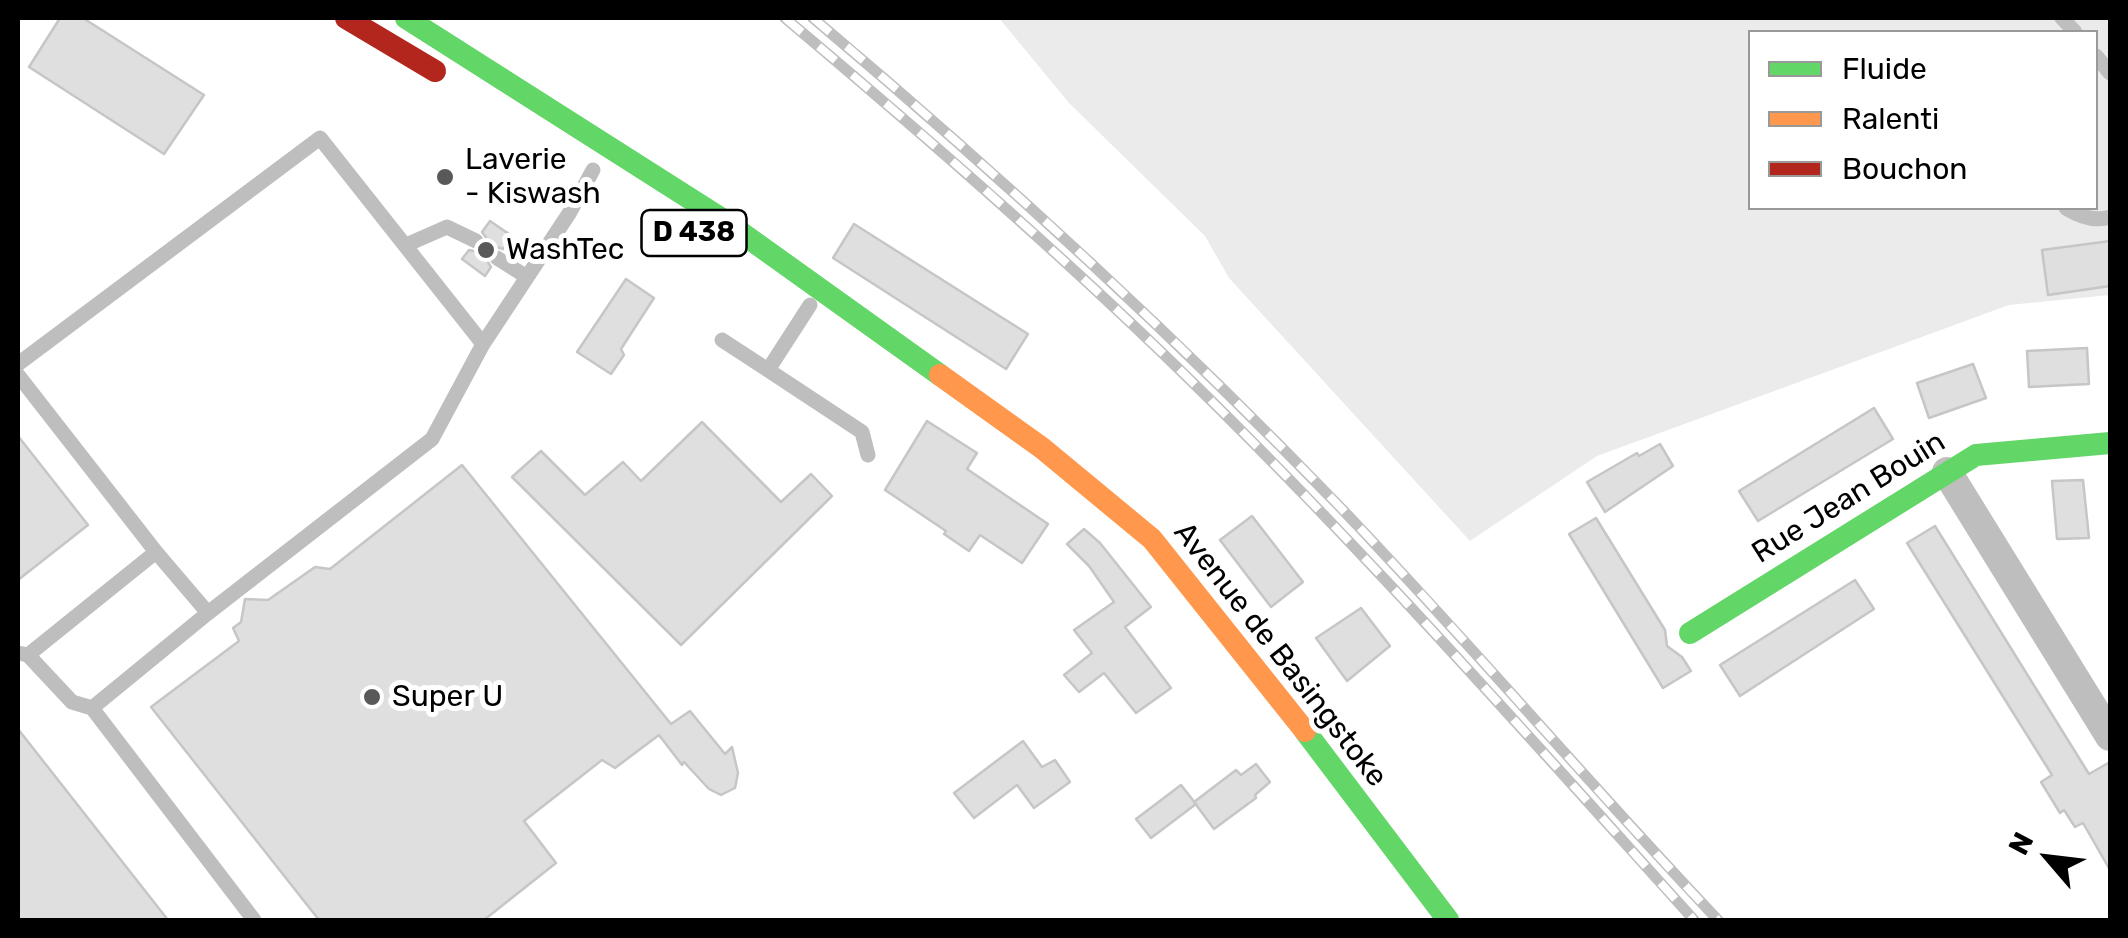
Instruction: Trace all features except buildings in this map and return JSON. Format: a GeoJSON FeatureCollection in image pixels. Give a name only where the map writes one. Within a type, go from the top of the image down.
{"type":"FeatureCollection","features":[{"type":"Feature","properties":{"kind":"main road"},"geometry":{"type":"LineString","coordinates":[[346,18],[460,86]]}},
{"type":"Feature","properties":{"kind":"main road","name":"Avenue de Basingstoke"},"geometry":{"type":"LineString","coordinates":[[406,18],[722,219],[1042,448],[1152,539],[1262,674],[1448,920]]}},
{"type":"Feature","properties":{"kind":"main road","name":"D 438"},"geometry":{"type":"LineString","coordinates":[[587,166],[619,186]]}},
{"type":"Feature","properties":{"kind":"main road","name":"Avenue de Basingstoke"},"geometry":{"type":"LineString","coordinates":[[761,275],[1042,448]]}},
{"type":"Feature","properties":{"kind":"main road","name":"Rue Jean Bouin"},"geometry":{"type":"LineString","coordinates":[[1690,633],[1976,454],[2110,442]]}},
{"type":"Feature","properties":{"kind":"street"},"geometry":{"type":"LineString","coordinates":[[1947,472],[2110,736]]}},
{"type":"Feature","properties":{"kind":"lane"},"geometry":{"type":"LineString","coordinates":[[18,364],[320,138],[483,344]]}},
{"type":"Feature","properties":{"kind":"lane"},"geometry":{"type":"LineString","coordinates":[[92,708],[432,439],[483,344],[527,278],[587,166]]}},
{"type":"Feature","properties":{"kind":"lane"},"geometry":{"type":"LineString","coordinates":[[2069,210],[2078,215],[2110,217]]}},
{"type":"Feature","properties":{"kind":"lane"},"geometry":{"type":"LineString","coordinates":[[406,246],[447,226],[476,242]]}},
{"type":"Feature","properties":{"kind":"lane"},"geometry":{"type":"LineString","coordinates":[[497,258],[527,278]]}},
{"type":"Feature","properties":{"kind":"lane"},"geometry":{"type":"LineString","coordinates":[[768,370],[810,305]]}},
{"type":"Feature","properties":{"kind":"lane"},"geometry":{"type":"LineString","coordinates":[[722,340],[862,432],[868,455]]}},
{"type":"Feature","properties":{"kind":"lane"},"geometry":{"type":"LineString","coordinates":[[18,375],[208,614]]}},
{"type":"Feature","properties":{"kind":"lane"},"geometry":{"type":"LineString","coordinates":[[156,552],[23,654],[72,702],[92,708],[254,920]]}},
{"type":"Feature","properties":{"kind":"shaded area"},"geometry":{"type":"Polygon","coordinates":[[[999,18],[2110,18],[2110,295],[2009,305],[1597,456],[1470,541],[1229,278],[1205,236],[1069,103],[999,18]]]}},
{"type":"Feature","properties":{"kind":"railway"},"geometry":{"type":"LineString","coordinates":[[785,18],[1006,209],[1208,398],[1421,618],[1694,920]]}},
{"type":"Feature","properties":{"kind":"railway"},"geometry":{"type":"LineString","coordinates":[[813,18],[1082,255],[1213,379],[1388,558],[1718,920]]}},
{"type":"Feature","properties":{"kind":"traffic: fast"},"geometry":{"type":"LineString","coordinates":[[406,18],[722,219],[940,375]]}},
{"type":"Feature","properties":{"kind":"traffic: fast"},"geometry":{"type":"LineString","coordinates":[[1690,633],[1976,455],[2110,443]]}},
{"type":"Feature","properties":{"kind":"traffic: fast"},"geometry":{"type":"LineString","coordinates":[[1305,731],[1448,920]]}},
{"type":"Feature","properties":{"kind":"traffic: slow"},"geometry":{"type":"LineString","coordinates":[[940,375],[1042,448],[1152,539],[1305,731]]}},
{"type":"Feature","properties":{"kind":"traffic: jam"},"geometry":{"type":"LineString","coordinates":[[346,18],[435,71]]}},
{"type":"Feature","properties":{"kind":"place","name":"Laverie - Kiswash"},"geometry":{"type":"Point","coordinates":[445,177]}},
{"type":"Feature","properties":{"kind":"place","name":"WashTec"},"geometry":{"type":"Point","coordinates":[486,250]}},
{"type":"Feature","properties":{"kind":"place","name":"Super U"},"geometry":{"type":"Point","coordinates":[372,697]}}]}
